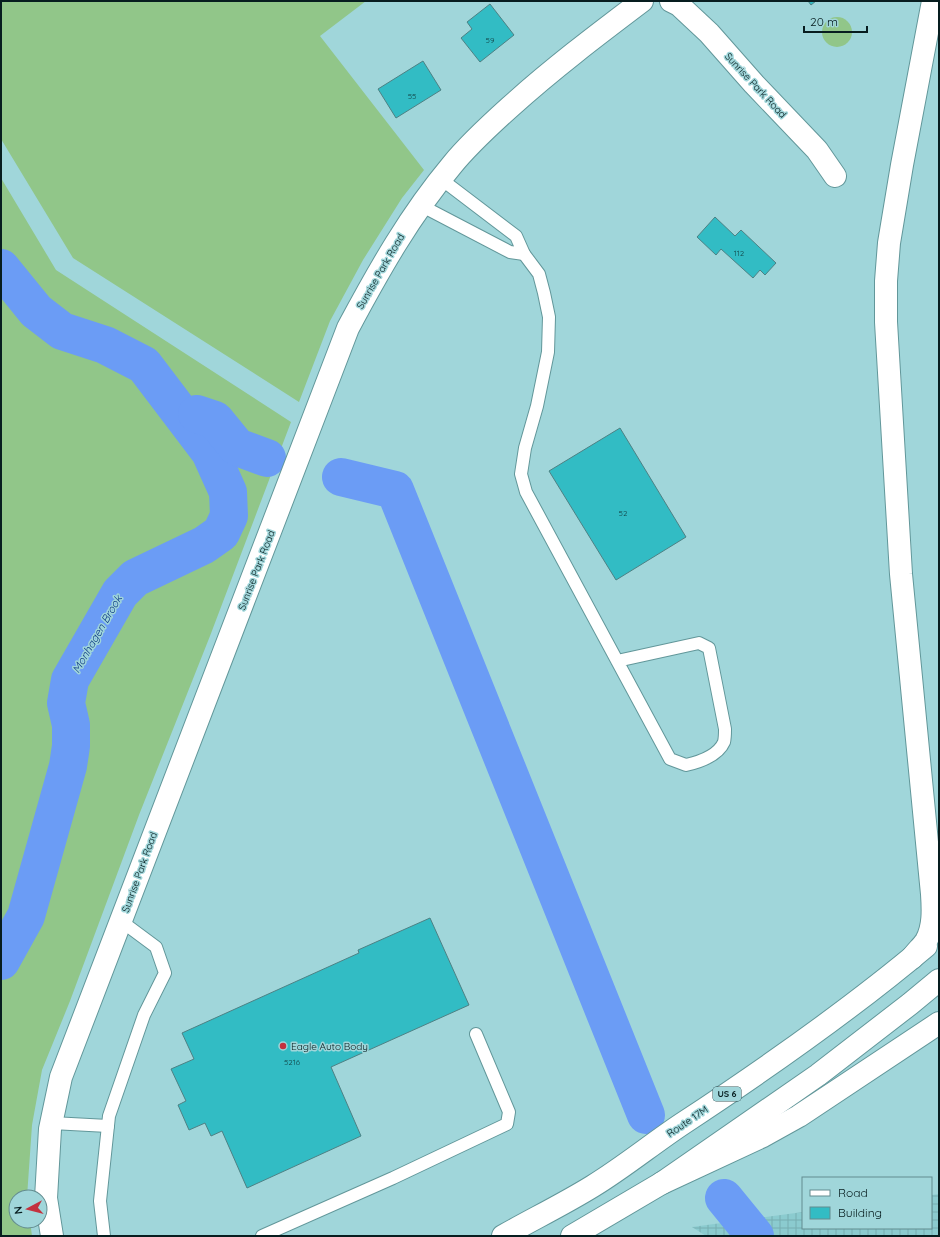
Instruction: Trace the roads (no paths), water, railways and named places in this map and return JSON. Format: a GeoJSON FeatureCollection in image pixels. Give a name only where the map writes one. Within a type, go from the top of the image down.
{"type":"FeatureCollection","features":[{"type":"Feature","properties":{"kind":"main road","name":"Sunrise Park Road"},"geometry":{"type":"LineString","coordinates":[[52,1236],[46,1198],[52,1123],[61,1077],[348,328],[380,268],[414,214],[452,164],[488,127],[533,86],[642,1]]}},
{"type":"Feature","properties":{"kind":"main road","name":"Sunrise Park Road"},"geometry":{"type":"LineString","coordinates":[[671,1],[679,5],[709,33],[754,84],[817,150],[834,176]]}},
{"type":"Feature","properties":{"kind":"main road"},"geometry":{"type":"LineString","coordinates":[[912,958],[926,941],[930,930],[932,894],[901,574],[886,322],[886,282],[889,243],[902,165],[933,1]]}},
{"type":"Feature","properties":{"kind":"main road","name":"Route 17M"},"geometry":{"type":"LineString","coordinates":[[503,1236],[594,1186],[761,1072],[883,982],[939,934]]}},
{"type":"Feature","properties":{"kind":"main road"},"geometry":{"type":"LineString","coordinates":[[572,1236],[662,1183],[818,1075],[939,980]]}},
{"type":"Feature","properties":{"kind":"main road"},"geometry":{"type":"LineString","coordinates":[[662,1183],[763,1136],[799,1116],[939,1023]]}},
{"type":"Feature","properties":{"kind":"lane"},"geometry":{"type":"LineString","coordinates":[[441,179],[516,236],[524,254],[539,274],[549,316],[548,352],[537,406],[525,448],[520,474],[526,492],[617,661],[670,759],[686,765],[700,761],[718,750],[724,741],[725,729],[709,648],[700,642],[617,661]]}},
{"type":"Feature","properties":{"kind":"lane"},"geometry":{"type":"LineString","coordinates":[[420,206],[510,252],[524,254]]}},
{"type":"Feature","properties":{"kind":"lane"},"geometry":{"type":"LineString","coordinates":[[104,1236],[100,1201],[109,1116],[144,1015],[165,973],[156,947],[121,920]]}},
{"type":"Feature","properties":{"kind":"lane"},"geometry":{"type":"LineString","coordinates":[[262,1236],[393,1178],[507,1124],[509,1112],[476,1034]]}},
{"type":"Feature","properties":{"kind":"lane"},"geometry":{"type":"LineString","coordinates":[[52,1123],[108,1126]]}},
{"type":"Feature","properties":{"kind":"waterway","name":"Monhagen Brook"},"geometry":{"type":"LineString","coordinates":[[1,268],[36,311],[62,331],[105,345],[144,365],[210,452],[228,492],[229,516],[221,533],[204,545],[135,578],[120,593],[70,680],[66,703],[71,725],[71,746],[68,766],[26,916],[1,961]]}},
{"type":"Feature","properties":{"kind":"waterway"},"geometry":{"type":"LineString","coordinates":[[197,414],[215,420],[237,447],[267,458]]}},
{"type":"Feature","properties":{"kind":"waterway"},"geometry":{"type":"LineString","coordinates":[[341,477],[395,490],[646,1115]]}},
{"type":"Feature","properties":{"kind":"waterway"},"geometry":{"type":"LineString","coordinates":[[724,1198],[755,1236]]}},
{"type":"Feature","properties":{"kind":"place","name":"Eagle Auto Body"},"geometry":{"type":"Point","coordinates":[283,1046]}}]}
